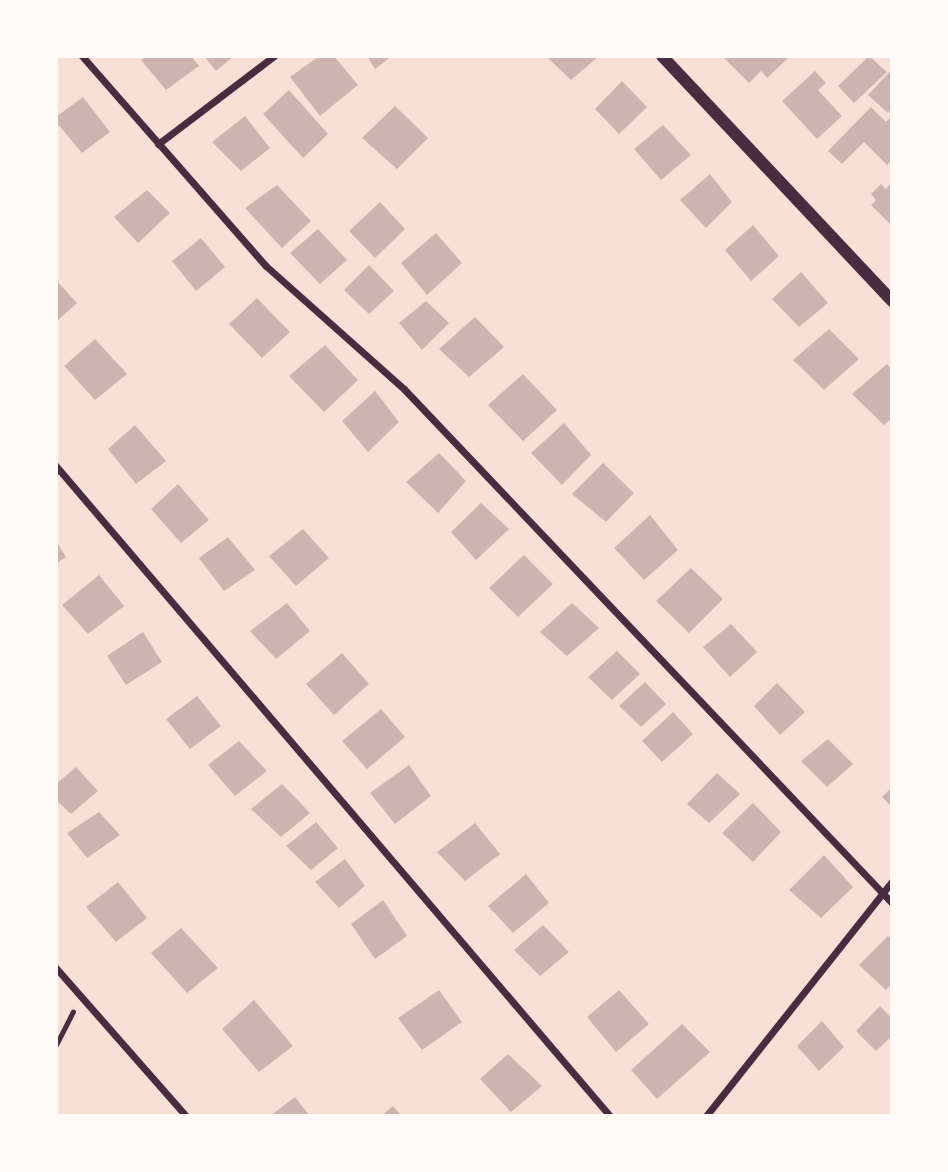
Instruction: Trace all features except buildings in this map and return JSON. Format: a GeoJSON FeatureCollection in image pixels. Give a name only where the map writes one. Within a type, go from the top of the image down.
{"type":"FeatureCollection","features":[{"type":"Feature","properties":{"kind":"street"},"geometry":{"type":"LineString","coordinates":[[82,56],[266,266],[404,388],[892,903]]}},
{"type":"Feature","properties":{"kind":"street"},"geometry":{"type":"LineString","coordinates":[[158,144],[274,56]]}},
{"type":"Feature","properties":{"kind":"street"},"geometry":{"type":"LineString","coordinates":[[662,56],[892,301]]}},
{"type":"Feature","properties":{"kind":"street"},"geometry":{"type":"LineString","coordinates":[[56,466],[610,1116]]}},
{"type":"Feature","properties":{"kind":"street"},"geometry":{"type":"LineString","coordinates":[[706,1116],[892,881]]}},
{"type":"Feature","properties":{"kind":"street"},"geometry":{"type":"LineString","coordinates":[[56,968],[186,1116]]}},
{"type":"Feature","properties":{"kind":"path"},"geometry":{"type":"LineString","coordinates":[[56,1045],[82,996]]}}]}
